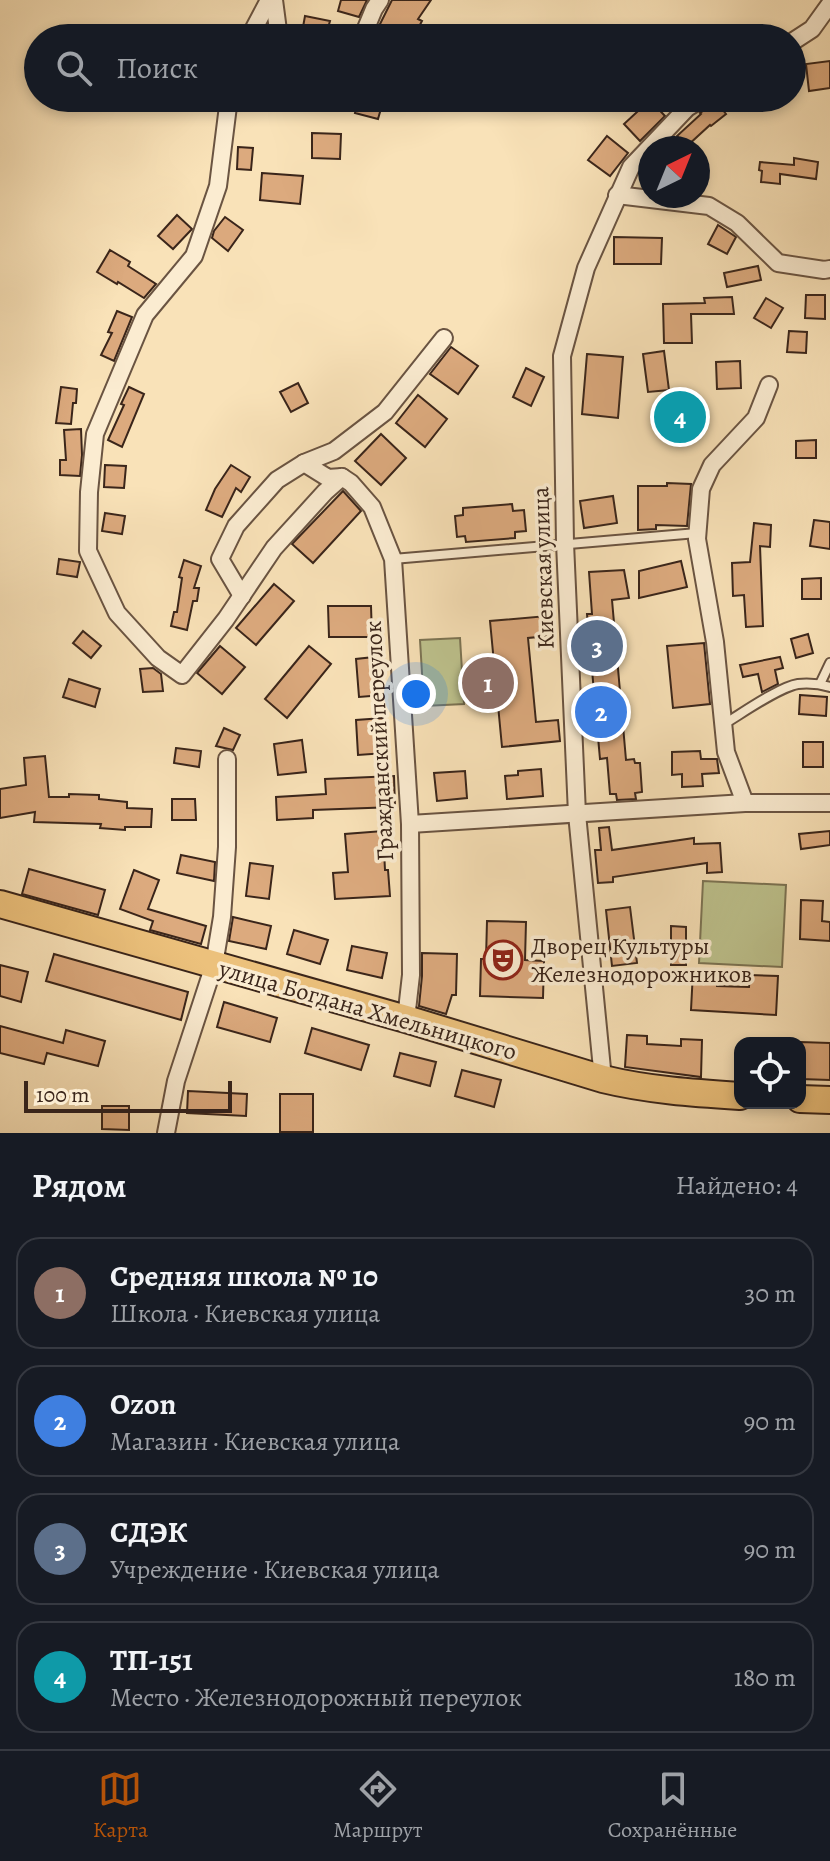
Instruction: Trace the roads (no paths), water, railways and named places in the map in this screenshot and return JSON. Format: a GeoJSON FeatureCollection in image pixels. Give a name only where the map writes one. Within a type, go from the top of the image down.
{"type":"FeatureCollection","features":[{"type":"Feature","properties":{"kind":"main road","name":"улица Богдана Хмельницкого"},"geometry":{"type":"LineString","coordinates":[[0,904],[406,1019],[625,1085],[734,1096]]}},
{"type":"Feature","properties":{"kind":"main road"},"geometry":{"type":"LineString","coordinates":[[806,1099],[830,1100]]}},
{"type":"Feature","properties":{"kind":"street"},"geometry":{"type":"LineString","coordinates":[[257,24],[272,0]]}},
{"type":"Feature","properties":{"kind":"street"},"geometry":{"type":"LineString","coordinates":[[272,0],[276,24]]}},
{"type":"Feature","properties":{"kind":"street"},"geometry":{"type":"LineString","coordinates":[[369,24],[380,0]]}},
{"type":"Feature","properties":{"kind":"street"},"geometry":{"type":"LineString","coordinates":[[806,33],[830,4]]}},
{"type":"Feature","properties":{"kind":"street"},"geometry":{"type":"LineString","coordinates":[[812,29],[830,27]]}},
{"type":"Feature","properties":{"kind":"street"},"geometry":{"type":"LineString","coordinates":[[227,112],[218,186],[194,256],[145,315],[95,434],[89,492],[88,551],[117,613],[158,658],[182,675],[226,619],[274,548],[342,477]]}},
{"type":"Feature","properties":{"kind":"street","name":"Киевская улица"},"geometry":{"type":"LineString","coordinates":[[603,1079],[577,814],[565,543],[562,356],[586,268],[617,195],[631,167],[683,112]]}},
{"type":"Feature","properties":{"kind":"street"},"geometry":{"type":"LineString","coordinates":[[617,195],[709,206],[737,223],[778,263],[830,269]]}},
{"type":"Feature","properties":{"kind":"street"},"geometry":{"type":"LineString","coordinates":[[242,596],[220,559],[236,526],[277,480],[304,463],[334,451],[385,412],[444,338]]}},
{"type":"Feature","properties":{"kind":"street"},"geometry":{"type":"LineString","coordinates":[[745,803],[726,752],[715,642],[697,533],[701,489],[712,465],[756,418],[769,385]]}},
{"type":"Feature","properties":{"kind":"street","name":"Гражданский переулок"},"geometry":{"type":"LineString","coordinates":[[304,463],[328,478],[342,477],[351,483],[372,507],[393,559],[410,824],[411,975],[406,1019]]}},
{"type":"Feature","properties":{"kind":"street"},"geometry":{"type":"LineString","coordinates":[[166,1133],[176,1081],[214,965],[222,917],[227,847],[227,759]]}},
{"type":"Feature","properties":{"kind":"street"},"geometry":{"type":"LineString","coordinates":[[410,824],[745,803],[830,803]]}},
{"type":"Feature","properties":{"kind":"lane"},"geometry":{"type":"LineString","coordinates":[[393,559],[697,533]]}},
{"type":"Feature","properties":{"kind":"lane"},"geometry":{"type":"LineString","coordinates":[[820,684],[830,663]]}},
{"type":"Feature","properties":{"kind":"lane"},"geometry":{"type":"LineString","coordinates":[[724,724],[796,684],[830,687]]}},
{"type":"Feature","properties":{"kind":"place","name":"ТП-151"},"geometry":{"type":"Point","coordinates":[680,417]}},
{"type":"Feature","properties":{"kind":"place","name":"СДЭК"},"geometry":{"type":"Point","coordinates":[597,646]}},
{"type":"Feature","properties":{"kind":"place","name":"Средняя школа № 10"},"geometry":{"type":"Point","coordinates":[488,683]}},
{"type":"Feature","properties":{"kind":"place","name":"Ozon"},"geometry":{"type":"Point","coordinates":[601,712]}},
{"type":"Feature","properties":{"kind":"place","name":"Дворец Культуры Железнодорожников"},"geometry":{"type":"Point","coordinates":[503,960]}}]}
